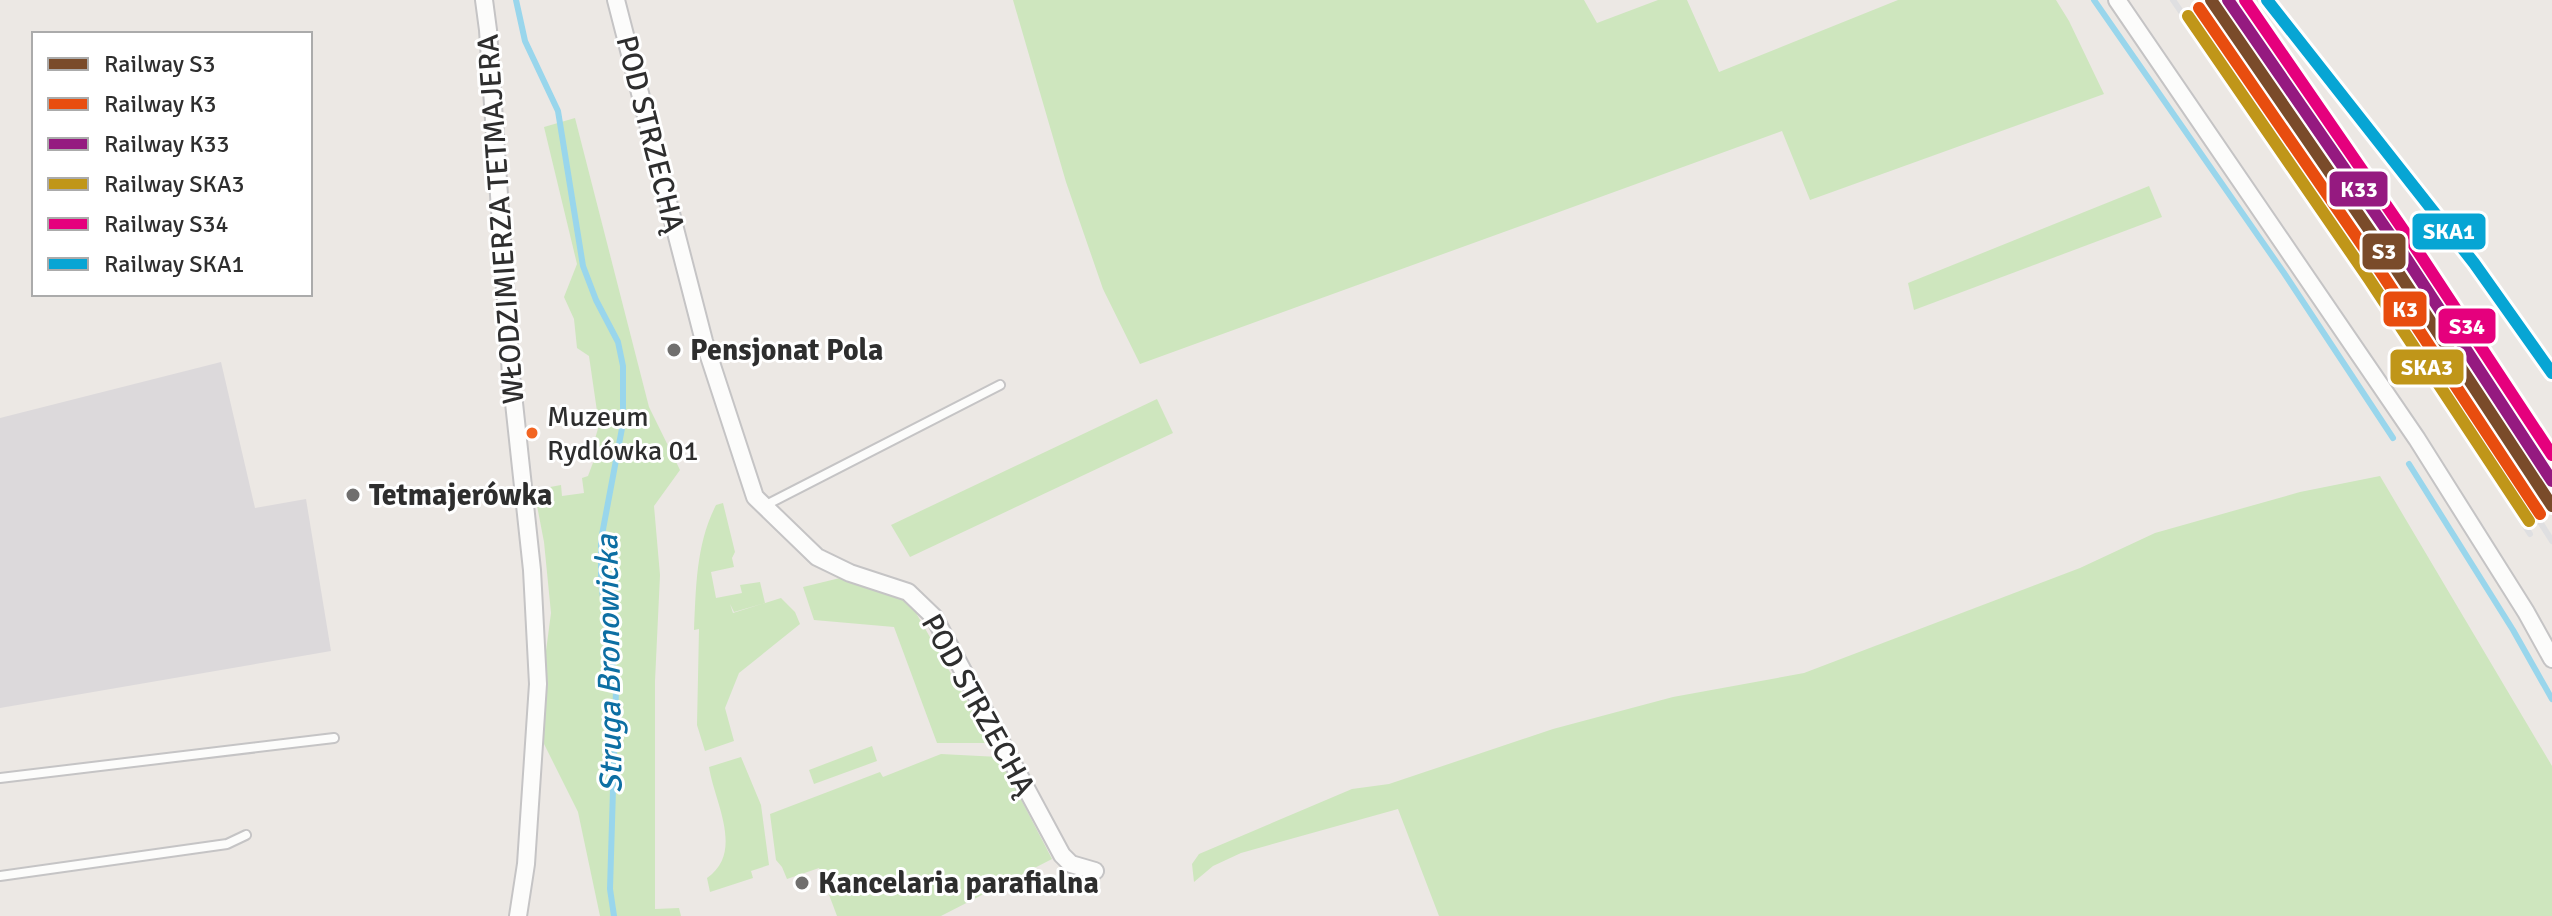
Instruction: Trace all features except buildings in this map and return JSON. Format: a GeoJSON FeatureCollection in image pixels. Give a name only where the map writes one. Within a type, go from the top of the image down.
{"type":"FeatureCollection","features":[{"type":"Feature","properties":{"kind":"street","name":"WŁODZIMIERZA TETMAJERA"},"geometry":{"type":"LineString","coordinates":[[484,0],[511,375],[532,570],[538,684],[526,864],[518,916]]}},
{"type":"Feature","properties":{"kind":"street","name":"POD STRZECHĄ"},"geometry":{"type":"LineString","coordinates":[[616,0],[704,341],[755,497],[817,557],[850,573],[908,592],[934,617],[1062,855],[1071,864],[1095,871]]}},
{"type":"Feature","properties":{"kind":"street"},"geometry":{"type":"LineString","coordinates":[[2117,0],[2417,439],[2518,599],[2552,659]]}},
{"type":"Feature","properties":{"kind":"lane"},"geometry":{"type":"LineString","coordinates":[[764,506],[1000,385]]}},
{"type":"Feature","properties":{"kind":"lane"},"geometry":{"type":"LineString","coordinates":[[0,778],[334,738]]}},
{"type":"Feature","properties":{"kind":"lane"},"geometry":{"type":"LineString","coordinates":[[0,876],[227,844],[246,835]]}},
{"type":"Feature","properties":{"kind":"shaded area"},"geometry":{"type":"Polygon","coordinates":[[[221,362],[255,508],[306,499],[331,651],[0,708],[0,418],[221,362]]]}},
{"type":"Feature","properties":{"kind":"green space"},"geometry":{"type":"Polygon","coordinates":[[[1013,0],[1584,0],[1597,23],[1658,0],[1687,0],[1719,72],[1898,0],[2056,0],[2104,94],[1810,200],[1782,131],[1140,364],[1103,289],[1066,182],[1013,0]]]}},
{"type":"Feature","properties":{"kind":"green space"},"geometry":{"type":"Polygon","coordinates":[[[575,118],[649,407],[680,470],[654,506],[660,575],[655,681],[655,909],[679,908],[681,916],[600,916],[578,812],[544,744],[544,666],[551,613],[544,542],[534,490],[561,485],[562,496],[584,493],[582,478],[588,476],[594,460],[593,446],[599,425],[589,356],[577,348],[574,319],[564,297],[577,264],[544,127],[575,118]]]}},
{"type":"Feature","properties":{"kind":"green space"},"geometry":{"type":"Polygon","coordinates":[[[2149,186],[2162,217],[1914,310],[1908,283],[2149,186]]]}},
{"type":"Feature","properties":{"kind":"green space"},"geometry":{"type":"Polygon","coordinates":[[[1157,399],[1173,433],[910,557],[891,525],[1157,399]]]}},
{"type":"Feature","properties":{"kind":"green space"},"geometry":{"type":"Polygon","coordinates":[[[2380,476],[2552,766],[2552,916],[1439,916],[1398,809],[1241,853],[1213,866],[1194,882],[1192,864],[1199,854],[1352,789],[1389,784],[1553,729],[1673,697],[1804,673],[2080,568],[2155,533],[2300,492],[2380,476]]]}},
{"type":"Feature","properties":{"kind":"green space"},"geometry":{"type":"Polygon","coordinates":[[[723,503],[735,552],[732,558],[734,567],[711,572],[716,598],[742,593],[740,585],[760,582],[765,603],[781,598],[795,612],[800,624],[739,673],[725,708],[734,741],[705,751],[697,725],[699,629],[694,630],[697,582],[704,535],[716,505],[723,503]]]}},
{"type":"Feature","properties":{"kind":"green space"},"geometry":{"type":"Polygon","coordinates":[[[840,578],[908,599],[991,743],[937,743],[894,627],[814,620],[803,587],[840,578]]]}},
{"type":"Feature","properties":{"kind":"green space"},"geometry":{"type":"Polygon","coordinates":[[[872,746],[877,761],[814,784],[809,770],[872,746]]]}},
{"type":"Feature","properties":{"kind":"green space"},"geometry":{"type":"Polygon","coordinates":[[[941,754],[999,757],[1052,859],[941,916],[837,916],[819,868],[787,879],[776,860],[770,814],[880,772],[883,777],[941,754]]]}},
{"type":"Feature","properties":{"kind":"green space"},"geometry":{"type":"Polygon","coordinates":[[[741,757],[761,805],[769,865],[751,871],[753,878],[710,892],[707,878],[718,867],[726,840],[709,767],[741,757]]]}},
{"type":"Feature","properties":{"kind":"waterway","name":"Struga Bronowicka"},"geometry":{"type":"LineString","coordinates":[[516,0],[525,41],[558,111],[583,266],[596,300],[618,342],[623,366],[623,423],[601,540],[601,583],[616,690],[610,889],[614,916]]}},
{"type":"Feature","properties":{"kind":"waterway"},"geometry":{"type":"LineString","coordinates":[[2094,0],[2284,273],[2393,438]]}},
{"type":"Feature","properties":{"kind":"waterway"},"geometry":{"type":"LineString","coordinates":[[2409,464],[2513,630],[2552,699]]}},
{"type":"Feature","properties":{"kind":"railway"},"geometry":{"type":"LineString","coordinates":[[2173,0],[2367,281],[2530,534]]}},
{"type":"Feature","properties":{"kind":"railway"},"geometry":{"type":"LineString","coordinates":[[2387,284],[2552,541]]}},
{"type":"Feature","properties":{"kind":"rail line","name":"S3"},"geometry":{"type":"LineString","coordinates":[[2211,0],[2392,263],[2552,506]]}},
{"type":"Feature","properties":{"kind":"rail line","name":"K33"},"geometry":{"type":"LineString","coordinates":[[2228,0],[2404,255],[2552,481]]}},
{"type":"Feature","properties":{"kind":"rail line","name":"S34"},"geometry":{"type":"LineString","coordinates":[[2245,0],[2415,247],[2552,455]]}},
{"type":"Feature","properties":{"kind":"rail line","name":"SKA1"},"geometry":{"type":"LineString","coordinates":[[2267,0],[2474,263],[2552,373]]}},
{"type":"Feature","properties":{"kind":"rail line","name":"K3"},"geometry":{"type":"LineString","coordinates":[[2199,8],[2380,271],[2540,514]]}},
{"type":"Feature","properties":{"kind":"rail line","name":"SKA3"},"geometry":{"type":"LineString","coordinates":[[2188,16],[2369,279],[2529,521]]}},
{"type":"Feature","properties":{"kind":"place","name":"Pensjonat Pola"},"geometry":{"type":"Point","coordinates":[674,350]}},
{"type":"Feature","properties":{"kind":"place","name":"Muzeum Rydlówka 01"},"geometry":{"type":"Point","coordinates":[532,433]}},
{"type":"Feature","properties":{"kind":"place","name":"Tetmajerówka"},"geometry":{"type":"Point","coordinates":[353,495]}},
{"type":"Feature","properties":{"kind":"place","name":"Kancelaria parafialna"},"geometry":{"type":"Point","coordinates":[802,883]}}]}
